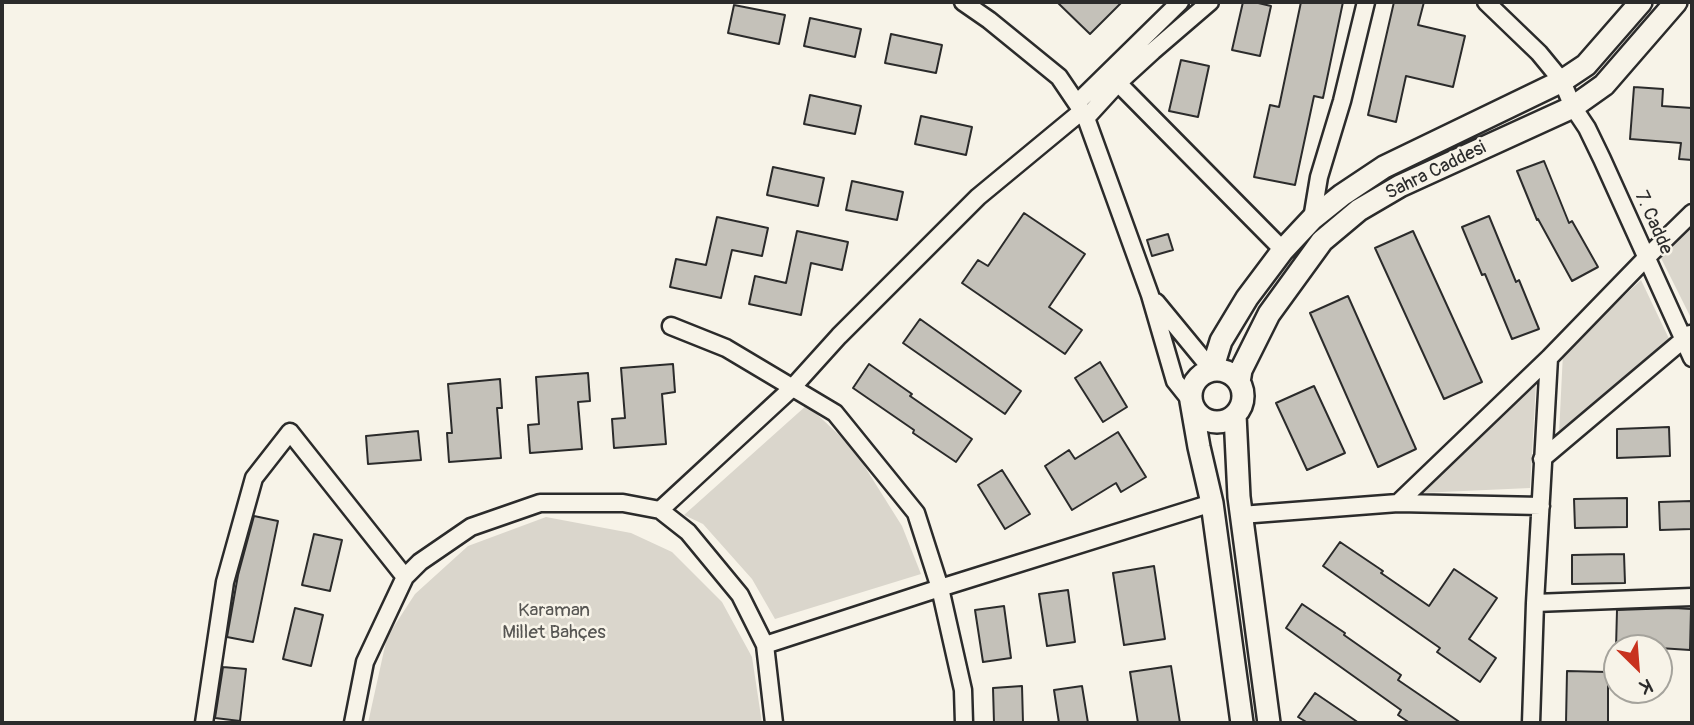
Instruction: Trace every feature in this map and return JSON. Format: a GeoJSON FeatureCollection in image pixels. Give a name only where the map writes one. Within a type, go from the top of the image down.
{"type":"FeatureCollection","features":[{"type":"Feature","properties":{"kind":"street"},"geometry":{"type":"LineString","coordinates":[[963,2],[1059,77],[1081,110],[1150,295],[1175,381],[1198,415],[1212,422],[1228,420],[1235,415]]}},
{"type":"Feature","properties":{"kind":"street"},"geometry":{"type":"LineString","coordinates":[[1081,110],[1180,2]]}},
{"type":"Feature","properties":{"kind":"street"},"geometry":{"type":"LineString","coordinates":[[660,510],[792,387],[978,197],[1081,110],[1118,83],[1210,2]]}},
{"type":"Feature","properties":{"kind":"street"},"geometry":{"type":"LineString","coordinates":[[1312,219],[1319,177],[1342,101],[1366,2]]}},
{"type":"Feature","properties":{"kind":"street","name":"7. Cadde"},"geometry":{"type":"LineString","coordinates":[[1486,2],[1539,53],[1562,81],[1602,159],[1646,258],[1688,336],[1692,358]]}},
{"type":"Feature","properties":{"kind":"street","name":"Sahra Caddesi"},"geometry":{"type":"LineString","coordinates":[[1191,401],[1191,392],[1198,378],[1212,370],[1221,341],[1247,298],[1283,250],[1312,219],[1384,167],[1562,81],[1586,65],[1641,2]]}},
{"type":"Feature","properties":{"kind":"street","name":"Sahra Caddesi"},"geometry":{"type":"LineString","coordinates":[[1269,723],[1238,497],[1235,415],[1243,399],[1239,382],[1241,370],[1269,314],[1322,242],[1359,210],[1400,186],[1573,107],[1604,85],[1676,2]]}},
{"type":"Feature","properties":{"kind":"street"},"geometry":{"type":"LineString","coordinates":[[1118,83],[1283,250]]}},
{"type":"Feature","properties":{"kind":"street"},"geometry":{"type":"LineString","coordinates":[[1398,503],[1549,358],[1692,214]]}},
{"type":"Feature","properties":{"kind":"street"},"geometry":{"type":"LineString","coordinates":[[1150,295],[1212,370],[1227,372],[1239,382]]}},
{"type":"Feature","properties":{"kind":"street"},"geometry":{"type":"LineString","coordinates":[[671,326],[726,348],[835,413],[916,513],[940,588],[963,690],[964,723]]}},
{"type":"Feature","properties":{"kind":"street"},"geometry":{"type":"LineString","coordinates":[[1542,459],[1688,336]]}},
{"type":"Feature","properties":{"kind":"street"},"geometry":{"type":"LineString","coordinates":[[1531,723],[1549,358]]}},
{"type":"Feature","properties":{"kind":"street"},"geometry":{"type":"LineString","coordinates":[[1191,401],[1212,503],[1242,723]]}},
{"type":"Feature","properties":{"kind":"street"},"geometry":{"type":"LineString","coordinates":[[204,723],[225,582],[254,478],[290,432],[405,577]]}},
{"type":"Feature","properties":{"kind":"street"},"geometry":{"type":"LineString","coordinates":[[353,723],[365,662],[405,577],[421,562],[471,527],[540,503],[623,503],[660,510],[688,532],[740,596],[765,645],[774,723]]}},
{"type":"Feature","properties":{"kind":"street"},"geometry":{"type":"LineString","coordinates":[[765,645],[1212,503]]}},
{"type":"Feature","properties":{"kind":"street"},"geometry":{"type":"LineString","coordinates":[[1241,515],[1398,503],[1541,506]]}},
{"type":"Feature","properties":{"kind":"street"},"geometry":{"type":"LineString","coordinates":[[1535,603],[1692,597]]}},
{"type":"Feature","properties":{"kind":"green space"},"geometry":{"type":"Polygon","coordinates":[[[1692,221],[1692,320],[1659,254],[1692,221]]]}},
{"type":"Feature","properties":{"kind":"green space"},"geometry":{"type":"Polygon","coordinates":[[[1641,280],[1672,345],[1559,434],[1563,353],[1641,280]]]}},
{"type":"Feature","properties":{"kind":"green space"},"geometry":{"type":"Polygon","coordinates":[[[1536,383],[1530,488],[1420,493],[1536,383]]]}},
{"type":"Feature","properties":{"kind":"green space"},"geometry":{"type":"Polygon","coordinates":[[[807,405],[853,448],[902,526],[921,574],[775,619],[752,579],[703,524],[684,515],[807,405]]]}},
{"type":"Feature","properties":{"kind":"green space","name":"Karaman Millet Bahçes"},"geometry":{"type":"Polygon","coordinates":[[[546,517],[631,533],[672,552],[722,602],[752,657],[762,723],[368,723],[387,637],[415,594],[468,546],[546,517]]]}},
{"type":"Feature","properties":{"kind":"building"},"geometry":{"type":"Polygon","coordinates":[[[1057,2],[1122,2],[1090,34],[1057,2]]]}},
{"type":"Feature","properties":{"kind":"building"},"geometry":{"type":"Polygon","coordinates":[[[1243,2],[1271,6],[1260,56],[1232,50],[1243,2]]]}},
{"type":"Feature","properties":{"kind":"building"},"geometry":{"type":"Polygon","coordinates":[[[1301,2],[1343,2],[1323,98],[1314,96],[1295,185],[1254,177],[1270,105],[1279,107],[1301,2]]]}},
{"type":"Feature","properties":{"kind":"building"},"geometry":{"type":"Polygon","coordinates":[[[1394,2],[1424,2],[1418,25],[1465,36],[1453,87],[1406,76],[1396,122],[1368,115],[1394,2]]]}},
{"type":"Feature","properties":{"kind":"building"},"geometry":{"type":"Polygon","coordinates":[[[734,5],[785,15],[779,44],[728,33],[734,5]]]}},
{"type":"Feature","properties":{"kind":"building"},"geometry":{"type":"Polygon","coordinates":[[[810,18],[861,29],[855,57],[804,46],[810,18]]]}},
{"type":"Feature","properties":{"kind":"building"},"geometry":{"type":"Polygon","coordinates":[[[891,34],[942,45],[936,73],[885,63],[891,34]]]}},
{"type":"Feature","properties":{"kind":"building"},"geometry":{"type":"Polygon","coordinates":[[[1181,60],[1209,66],[1198,117],[1169,111],[1181,60]]]}},
{"type":"Feature","properties":{"kind":"building"},"geometry":{"type":"Polygon","coordinates":[[[1634,87],[1663,89],[1662,106],[1692,108],[1692,160],[1679,159],[1681,143],[1630,139],[1634,87]]]}},
{"type":"Feature","properties":{"kind":"building"},"geometry":{"type":"Polygon","coordinates":[[[810,95],[861,106],[855,134],[804,124],[810,95]]]}},
{"type":"Feature","properties":{"kind":"building"},"geometry":{"type":"Polygon","coordinates":[[[921,116],[972,127],[966,155],[915,144],[921,116]]]}},
{"type":"Feature","properties":{"kind":"building"},"geometry":{"type":"Polygon","coordinates":[[[1544,161],[1569,223],[1572,221],[1598,267],[1572,281],[1537,220],[1517,171],[1544,161]]]}},
{"type":"Feature","properties":{"kind":"building"},"geometry":{"type":"Polygon","coordinates":[[[773,167],[824,178],[818,206],[767,195],[773,167]]]}},
{"type":"Feature","properties":{"kind":"building"},"geometry":{"type":"Polygon","coordinates":[[[852,181],[903,192],[897,220],[846,210],[852,181]]]}},
{"type":"Feature","properties":{"kind":"building"},"geometry":{"type":"Polygon","coordinates":[[[1024,213],[1085,254],[1049,307],[1082,330],[1065,354],[962,283],[978,260],[988,266],[1024,213]]]}},
{"type":"Feature","properties":{"kind":"building"},"geometry":{"type":"Polygon","coordinates":[[[1489,216],[1539,329],[1512,339],[1462,227],[1489,216]]]}},
{"type":"Feature","properties":{"kind":"building"},"geometry":{"type":"Polygon","coordinates":[[[717,217],[768,228],[762,256],[732,250],[721,298],[670,287],[676,259],[706,265],[717,217]]]}},
{"type":"Feature","properties":{"kind":"building"},"geometry":{"type":"Polygon","coordinates":[[[797,231],[848,242],[842,270],[811,263],[801,315],[749,304],[755,276],[786,283],[797,231]]]}},
{"type":"Feature","properties":{"kind":"building"},"geometry":{"type":"Polygon","coordinates":[[[1413,231],[1482,382],[1444,399],[1375,248],[1413,231]]]}},
{"type":"Feature","properties":{"kind":"building"},"geometry":{"type":"Polygon","coordinates":[[[1168,234],[1173,250],[1152,256],[1147,240],[1168,234]]]}},
{"type":"Feature","properties":{"kind":"building"},"geometry":{"type":"Polygon","coordinates":[[[1348,296],[1416,449],[1378,467],[1310,313],[1348,296]]]}},
{"type":"Feature","properties":{"kind":"building"},"geometry":{"type":"Polygon","coordinates":[[[920,319],[1021,391],[1005,414],[903,343],[920,319]]]}},
{"type":"Feature","properties":{"kind":"building"},"geometry":{"type":"Polygon","coordinates":[[[1100,362],[1127,407],[1103,422],[1075,378],[1100,362]]]}},
{"type":"Feature","properties":{"kind":"building"},"geometry":{"type":"Polygon","coordinates":[[[673,364],[675,392],[662,394],[666,444],[614,448],[612,419],[625,418],[621,368],[673,364]]]}},
{"type":"Feature","properties":{"kind":"building"},"geometry":{"type":"Polygon","coordinates":[[[869,364],[972,439],[956,462],[853,388],[869,364]]]}},
{"type":"Feature","properties":{"kind":"building"},"geometry":{"type":"Polygon","coordinates":[[[588,373],[590,401],[578,402],[582,449],[530,453],[528,425],[539,424],[536,377],[588,373]]]}},
{"type":"Feature","properties":{"kind":"building"},"geometry":{"type":"Polygon","coordinates":[[[500,379],[502,408],[497,408],[501,458],[449,462],[447,433],[452,433],[448,384],[500,379]]]}},
{"type":"Feature","properties":{"kind":"building"},"geometry":{"type":"Polygon","coordinates":[[[1314,386],[1345,453],[1307,470],[1276,403],[1314,386]]]}},
{"type":"Feature","properties":{"kind":"building"},"geometry":{"type":"Polygon","coordinates":[[[1669,427],[1670,456],[1617,458],[1617,429],[1669,427]]]}},
{"type":"Feature","properties":{"kind":"building"},"geometry":{"type":"Polygon","coordinates":[[[418,431],[421,460],[368,464],[366,436],[418,431]]]}},
{"type":"Feature","properties":{"kind":"building"},"geometry":{"type":"Polygon","coordinates":[[[1118,432],[1146,477],[1121,492],[1116,483],[1072,510],[1045,466],[1069,450],[1075,459],[1118,432]]]}},
{"type":"Feature","properties":{"kind":"building"},"geometry":{"type":"Polygon","coordinates":[[[1002,470],[1030,514],[1005,529],[978,485],[1002,470]]]}},
{"type":"Feature","properties":{"kind":"building"},"geometry":{"type":"Polygon","coordinates":[[[1627,498],[1627,527],[1575,528],[1574,499],[1627,498]]]}},
{"type":"Feature","properties":{"kind":"building"},"geometry":{"type":"Polygon","coordinates":[[[1692,501],[1692,529],[1660,530],[1659,502],[1692,501]]]}},
{"type":"Feature","properties":{"kind":"building"},"geometry":{"type":"Polygon","coordinates":[[[254,516],[278,521],[253,642],[227,637],[238,575],[254,516]]]}},
{"type":"Feature","properties":{"kind":"building"},"geometry":{"type":"Polygon","coordinates":[[[314,534],[342,540],[330,591],[302,585],[314,534]]]}},
{"type":"Feature","properties":{"kind":"building"},"geometry":{"type":"Polygon","coordinates":[[[1340,542],[1429,606],[1454,569],[1497,598],[1469,639],[1496,658],[1480,682],[1437,652],[1440,648],[1323,566],[1340,542]]]}},
{"type":"Feature","properties":{"kind":"building"},"geometry":{"type":"Polygon","coordinates":[[[1624,554],[1625,583],[1572,584],[1572,555],[1624,554]]]}},
{"type":"Feature","properties":{"kind":"building"},"geometry":{"type":"Polygon","coordinates":[[[1154,566],[1165,639],[1124,645],[1113,573],[1154,566]]]}},
{"type":"Feature","properties":{"kind":"building"},"geometry":{"type":"Polygon","coordinates":[[[1068,590],[1075,642],[1047,646],[1039,594],[1068,590]]]}},
{"type":"Feature","properties":{"kind":"building"},"geometry":{"type":"Polygon","coordinates":[[[1302,604],[1401,675],[1398,680],[1461,723],[1410,723],[1398,715],[1401,710],[1286,628],[1302,604]]]}},
{"type":"Feature","properties":{"kind":"building"},"geometry":{"type":"Polygon","coordinates":[[[1004,606],[1011,658],[983,662],[975,610],[1004,606]]]}},
{"type":"Feature","properties":{"kind":"building"},"geometry":{"type":"Polygon","coordinates":[[[295,608],[323,615],[311,666],[283,659],[295,608]]]}},
{"type":"Feature","properties":{"kind":"building"},"geometry":{"type":"Polygon","coordinates":[[[1691,609],[1690,650],[1673,649],[1673,634],[1616,634],[1617,610],[1691,609]]]}},
{"type":"Feature","properties":{"kind":"building"},"geometry":{"type":"Polygon","coordinates":[[[1171,666],[1180,723],[1138,723],[1130,672],[1171,666]]]}},
{"type":"Feature","properties":{"kind":"building"},"geometry":{"type":"Polygon","coordinates":[[[223,667],[246,669],[240,721],[215,718],[223,667]]]}},
{"type":"Feature","properties":{"kind":"building"},"geometry":{"type":"Polygon","coordinates":[[[1567,671],[1603,672],[1603,704],[1608,704],[1608,723],[1566,723],[1567,671]]]}},
{"type":"Feature","properties":{"kind":"building"},"geometry":{"type":"Polygon","coordinates":[[[1022,686],[1023,723],[994,723],[993,688],[1022,686]]]}},
{"type":"Feature","properties":{"kind":"building"},"geometry":{"type":"Polygon","coordinates":[[[1082,686],[1088,723],[1059,723],[1054,690],[1082,686]]]}},
{"type":"Feature","properties":{"kind":"building"},"geometry":{"type":"Polygon","coordinates":[[[1315,693],[1359,723],[1308,723],[1298,717],[1315,693]]]}}]}
